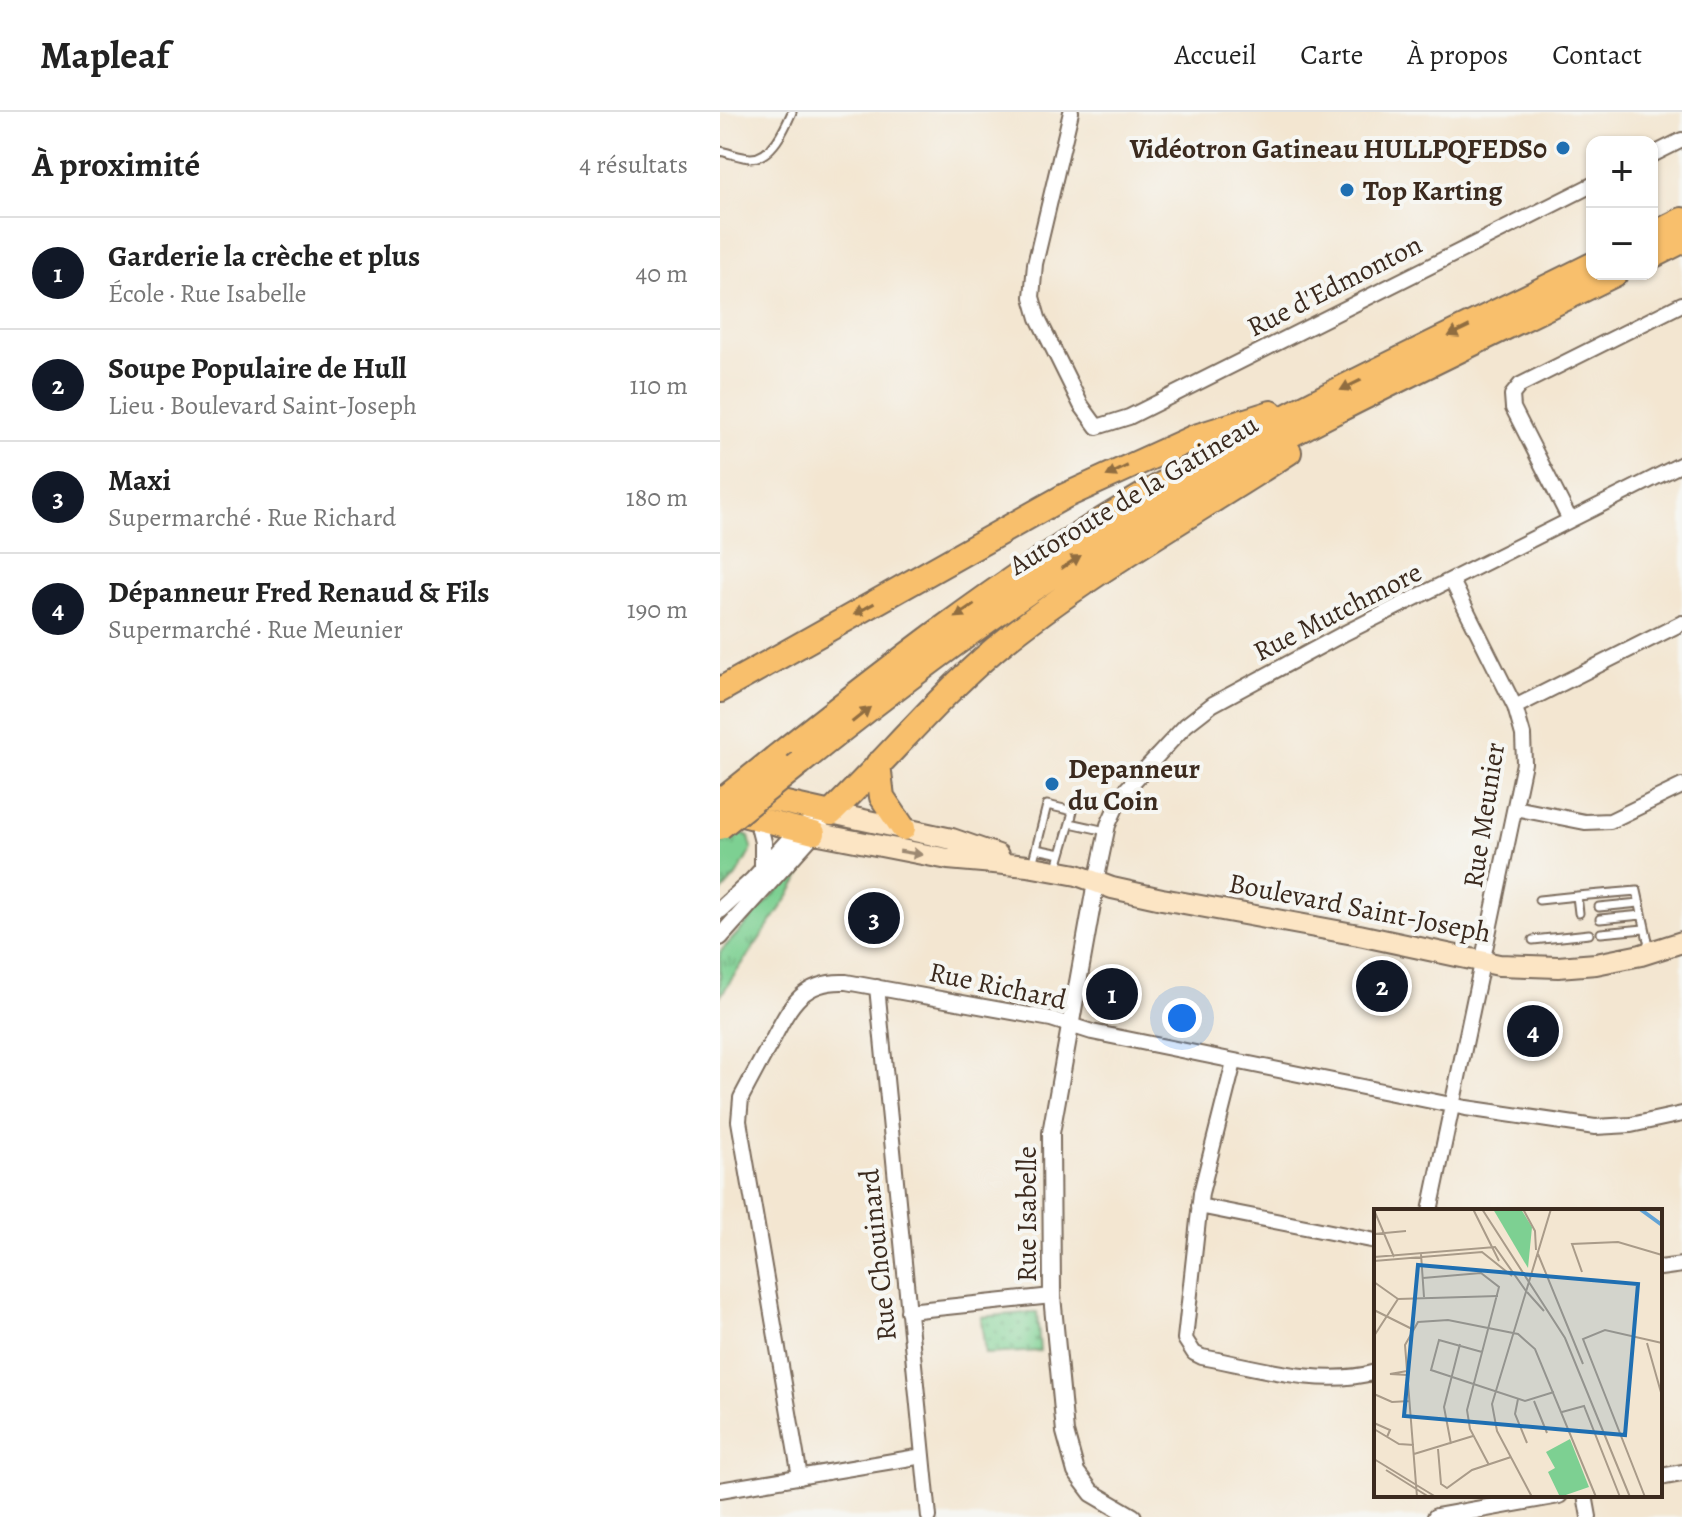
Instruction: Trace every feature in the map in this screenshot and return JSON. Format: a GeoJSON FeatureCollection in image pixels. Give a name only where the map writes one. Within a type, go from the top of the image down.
{"type":"FeatureCollection","features":[{"type":"Feature","properties":{"kind":"highway"},"geometry":{"type":"LineString","coordinates":[[1658,232],[1682,220]]}},
{"type":"Feature","properties":{"kind":"highway"},"geometry":{"type":"LineString","coordinates":[[1658,253],[1682,241]]}},
{"type":"Feature","properties":{"kind":"highway","name":"Autoroute de la Gatineau"},"geometry":{"type":"LineString","coordinates":[[720,802],[915,647],[1056,549],[1180,474],[1320,400],[1586,268]]}},
{"type":"Feature","properties":{"kind":"highway","name":"Autoroute de la Gatineau"},"geometry":{"type":"LineString","coordinates":[[720,827],[955,642],[1103,542],[1224,471],[1603,280]]}},
{"type":"Feature","properties":{"kind":"highway"},"geometry":{"type":"LineString","coordinates":[[831,813],[955,684],[1030,623],[1141,546],[1394,384]]}},
{"type":"Feature","properties":{"kind":"highway"},"geometry":{"type":"LineString","coordinates":[[720,690],[1084,486],[1214,429],[1320,400]]}},
{"type":"Feature","properties":{"kind":"highway"},"geometry":{"type":"LineString","coordinates":[[878,764],[882,797],[903,828]]}},
{"type":"Feature","properties":{"kind":"main road","name":"Boulevard Saint-Joseph"},"geometry":{"type":"LineString","coordinates":[[720,788],[952,839],[1032,861]]}},
{"type":"Feature","properties":{"kind":"main road","name":"Boulevard Saint-Joseph"},"geometry":{"type":"LineString","coordinates":[[720,810],[948,859],[1059,863],[1096,882],[1175,902],[1499,965],[1558,967],[1614,961],[1682,942]]}},
{"type":"Feature","properties":{"kind":"street","name":"Rue d'Edmonton"},"geometry":{"type":"LineString","coordinates":[[1071,112],[1035,264],[1032,297],[1038,318],[1081,405],[1097,427],[1129,417],[1586,188]]}},
{"type":"Feature","properties":{"kind":"street"},"geometry":{"type":"LineString","coordinates":[[1658,152],[1682,140]]}},
{"type":"Feature","properties":{"kind":"street"},"geometry":{"type":"LineString","coordinates":[[1570,520],[1513,408],[1512,395],[1520,385],[1682,304]]}},
{"type":"Feature","properties":{"kind":"street","name":"Rue Mutchmore"},"geometry":{"type":"LineString","coordinates":[[1096,882],[1106,831],[1116,803],[1127,787],[1186,725],[1213,704],[1343,634],[1682,464]]}},
{"type":"Feature","properties":{"kind":"street","name":"Rue Meunier"},"geometry":{"type":"LineString","coordinates":[[1430,1209],[1515,808],[1524,750],[1521,721],[1452,581]]}},
{"type":"Feature","properties":{"kind":"street"},"geometry":{"type":"LineString","coordinates":[[1515,707],[1682,623]]}},
{"type":"Feature","properties":{"kind":"street"},"geometry":{"type":"LineString","coordinates":[[1515,808],[1585,822],[1610,821],[1682,786]]}},
{"type":"Feature","properties":{"kind":"street"},"geometry":{"type":"LineString","coordinates":[[720,910],[807,830],[831,813]]}},
{"type":"Feature","properties":{"kind":"street"},"geometry":{"type":"LineString","coordinates":[[757,818],[763,842],[763,870]]}},
{"type":"Feature","properties":{"kind":"street"},"geometry":{"type":"LineString","coordinates":[[720,937],[807,830]]}},
{"type":"Feature","properties":{"kind":"street","name":"Rue Isabelle"},"geometry":{"type":"LineString","coordinates":[[1096,882],[1051,1133],[1052,1296],[1065,1432],[1071,1460],[1092,1493],[1129,1516]]}},
{"type":"Feature","properties":{"kind":"street","name":"Rue Richard"},"geometry":{"type":"LineString","coordinates":[[800,1477],[739,1108],[746,1088],[790,1006],[815,986],[835,981],[877,987],[1051,1019],[1234,1062],[1454,1106],[1595,1127],[1631,1125],[1682,1114]]}},
{"type":"Feature","properties":{"kind":"street","name":"Rue Chouinard"},"geometry":{"type":"LineString","coordinates":[[877,987],[929,1517]]}},
{"type":"Feature","properties":{"kind":"street"},"geometry":{"type":"LineString","coordinates":[[1234,1062],[1199,1206],[1185,1339],[1194,1353],[1202,1357],[1309,1377],[1374,1372]]}},
{"type":"Feature","properties":{"kind":"street"},"geometry":{"type":"LineString","coordinates":[[1199,1206],[1374,1241]]}},
{"type":"Feature","properties":{"kind":"street"},"geometry":{"type":"LineString","coordinates":[[1662,1268],[1682,1265]]}},
{"type":"Feature","properties":{"kind":"street"},"geometry":{"type":"LineString","coordinates":[[908,1311],[1052,1296]]}},
{"type":"Feature","properties":{"kind":"street"},"geometry":{"type":"LineString","coordinates":[[720,1490],[923,1456]]}},
{"type":"Feature","properties":{"kind":"street"},"geometry":{"type":"LineString","coordinates":[[1662,1477],[1682,1473]]}},
{"type":"Feature","properties":{"kind":"street"},"geometry":{"type":"LineString","coordinates":[[1436,1517],[1548,1497]]}},
{"type":"Feature","properties":{"kind":"street"},"geometry":{"type":"LineString","coordinates":[[1585,1497],[1589,1517]]}},
{"type":"Feature","properties":{"kind":"lane"},"geometry":{"type":"LineString","coordinates":[[720,151],[753,158],[766,153],[784,130],[792,112]]}},
{"type":"Feature","properties":{"kind":"lane"},"geometry":{"type":"LineString","coordinates":[[1032,861],[1042,837],[1047,805],[1073,811],[1062,842],[1059,863]]}},
{"type":"Feature","properties":{"kind":"lane"},"geometry":{"type":"LineString","coordinates":[[1067,824],[1106,831]]}},
{"type":"Feature","properties":{"kind":"lane"},"geometry":{"type":"LineString","coordinates":[[1539,900],[1637,891],[1650,953]]}},
{"type":"Feature","properties":{"kind":"lane"},"geometry":{"type":"LineString","coordinates":[[1577,896],[1581,910]]}},
{"type":"Feature","properties":{"kind":"lane"},"geometry":{"type":"LineString","coordinates":[[1599,907],[1639,903]]}},
{"type":"Feature","properties":{"kind":"lane"},"geometry":{"type":"LineString","coordinates":[[1600,919],[1642,915]]}},
{"type":"Feature","properties":{"kind":"lane"},"geometry":{"type":"LineString","coordinates":[[1601,933],[1644,929]]}},
{"type":"Feature","properties":{"kind":"lane"},"geometry":{"type":"LineString","coordinates":[[1533,940],[1583,933]]}},
{"type":"Feature","properties":{"kind":"green space"},"geometry":{"type":"Polygon","coordinates":[[[735,831],[749,837],[752,849],[736,876],[720,894],[720,844],[735,831]]]}},
{"type":"Feature","properties":{"kind":"green space"},"geometry":{"type":"Polygon","coordinates":[[[803,864],[806,866],[787,899],[720,996],[720,952],[803,864]]]}},
{"type":"Feature","properties":{"kind":"green space"},"geometry":{"type":"Polygon","coordinates":[[[1037,1312],[1040,1351],[985,1354],[981,1317],[1037,1312]]]}},
{"type":"Feature","properties":{"kind":"place","name":"Vidéotron Gatineau HULLPQFEDS0"},"geometry":{"type":"Point","coordinates":[1563,148]}},
{"type":"Feature","properties":{"kind":"place","name":"Top Karting"},"geometry":{"type":"Point","coordinates":[1347,190]}},
{"type":"Feature","properties":{"kind":"place","name":"Depanneur du Coin"},"geometry":{"type":"Point","coordinates":[1052,784]}},
{"type":"Feature","properties":{"kind":"place","name":"Maxi"},"geometry":{"type":"Point","coordinates":[874,918]}},
{"type":"Feature","properties":{"kind":"place","name":"Soupe Populaire de Hull"},"geometry":{"type":"Point","coordinates":[1382,986]}},
{"type":"Feature","properties":{"kind":"place","name":"Garderie la crèche et plus"},"geometry":{"type":"Point","coordinates":[1112,994]}},
{"type":"Feature","properties":{"kind":"place","name":"Dépanneur Fred Renaud & Fils"},"geometry":{"type":"Point","coordinates":[1533,1031]}}]}
